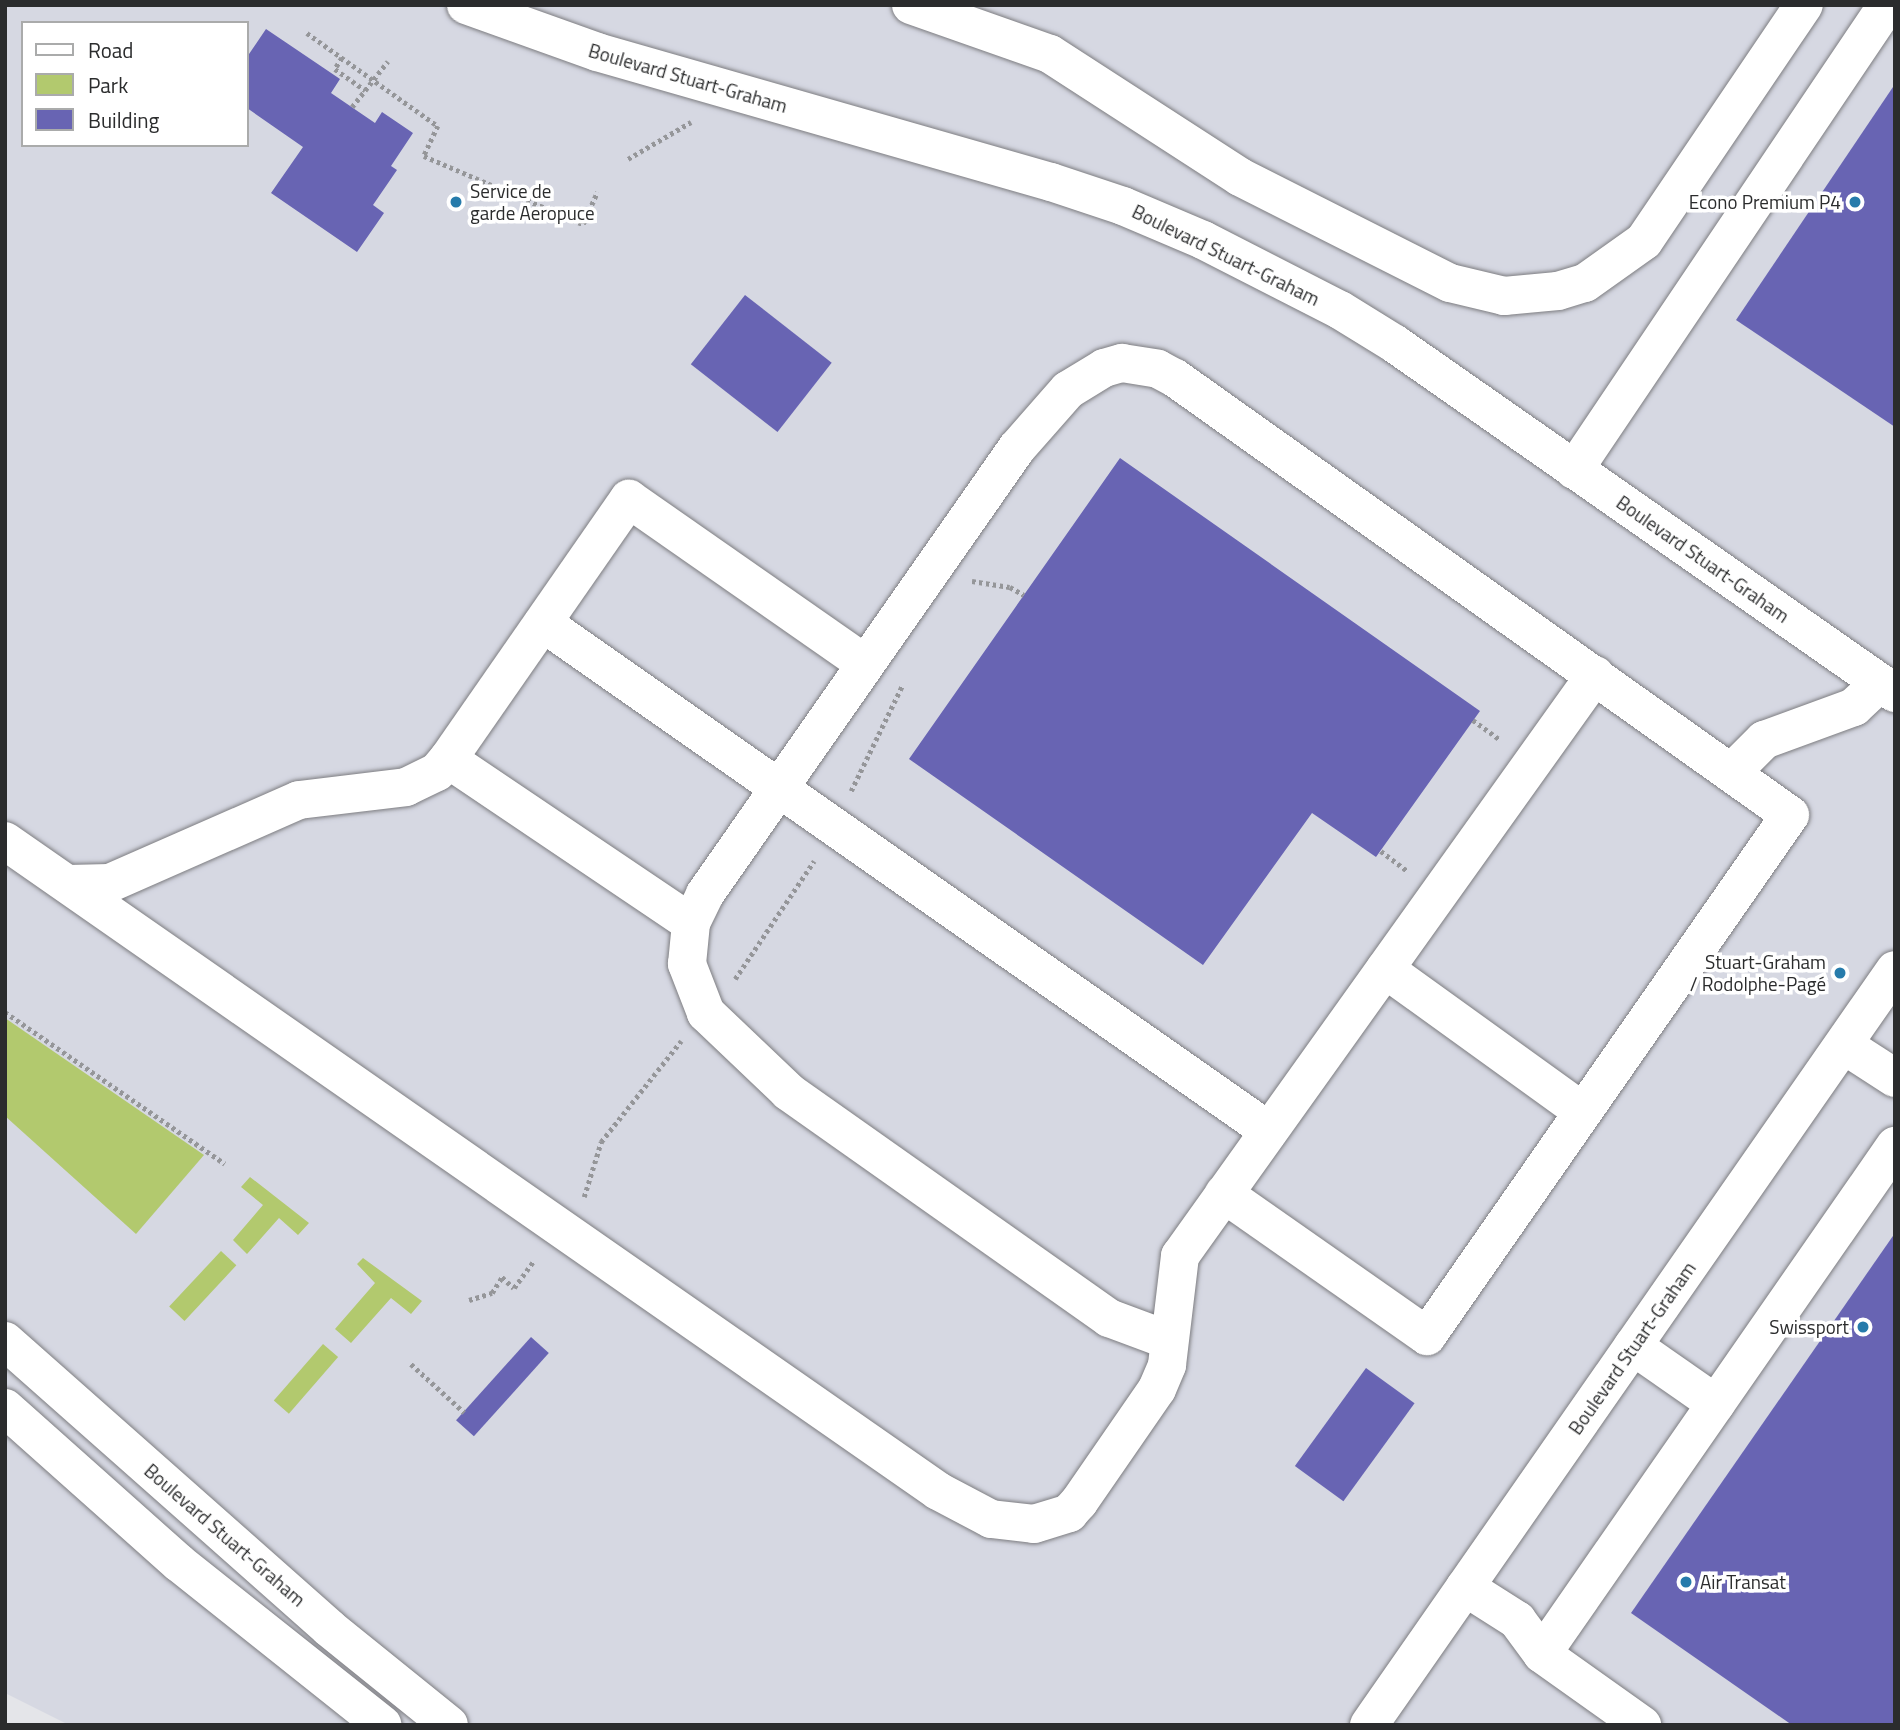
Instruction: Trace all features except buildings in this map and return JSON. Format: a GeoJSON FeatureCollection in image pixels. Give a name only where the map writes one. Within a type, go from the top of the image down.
{"type":"FeatureCollection","features":[{"type":"Feature","properties":{"kind":"street","name":"Boulevard Stuart-Graham"},"geometry":{"type":"LineString","coordinates":[[466,5],[597,52],[1123,206],[1340,310],[1887,688]]}},
{"type":"Feature","properties":{"kind":"street"},"geometry":{"type":"LineString","coordinates":[[911,5],[1050,54],[1240,177],[1441,279],[1504,296],[1559,291],[1585,283],[1644,241],[1804,5]]}},
{"type":"Feature","properties":{"kind":"street"},"geometry":{"type":"LineString","coordinates":[[1574,470],[1887,5]]}},
{"type":"Feature","properties":{"kind":"street"},"geometry":{"type":"LineString","coordinates":[[1168,1340],[1109,1318],[789,1092],[729,1038],[697,997],[687,964],[691,923],[705,894],[864,663],[1033,426],[1068,390],[1104,368],[1122,363],[1158,369],[1175,378],[1790,815],[1427,1336],[1224,1194]]}},
{"type":"Feature","properties":{"kind":"street"},"geometry":{"type":"LineString","coordinates":[[68,884],[110,883],[299,800],[406,787],[437,772],[629,499],[864,663]]}},
{"type":"Feature","properties":{"kind":"street"},"geometry":{"type":"LineString","coordinates":[[543,623],[1269,1131]]}},
{"type":"Feature","properties":{"kind":"street"},"geometry":{"type":"LineString","coordinates":[[5,841],[939,1491],[991,1519],[1034,1524],[1069,1513],[1164,1378],[1180,1256],[1595,675]]}},
{"type":"Feature","properties":{"kind":"street"},"geometry":{"type":"LineString","coordinates":[[1731,773],[1763,740],[1854,707],[1887,688]]}},
{"type":"Feature","properties":{"kind":"street"},"geometry":{"type":"LineString","coordinates":[[448,759],[691,923]]}},
{"type":"Feature","properties":{"kind":"street"},"geometry":{"type":"LineString","coordinates":[[1385,969],[1583,1112]]}},
{"type":"Feature","properties":{"kind":"street","name":"Boulevard Stuart-Graham"},"geometry":{"type":"LineString","coordinates":[[1369,1725],[1895,970]]}},
{"type":"Feature","properties":{"kind":"street"},"geometry":{"type":"LineString","coordinates":[[1844,1045],[1895,1078]]}},
{"type":"Feature","properties":{"kind":"street"},"geometry":{"type":"LineString","coordinates":[[1542,1654],[1895,1146]]}},
{"type":"Feature","properties":{"kind":"street","name":"Boulevard Stuart-Graham"},"geometry":{"type":"LineString","coordinates":[[5,1340],[329,1628],[449,1725]]}},
{"type":"Feature","properties":{"kind":"street"},"geometry":{"type":"LineString","coordinates":[[1633,1346],[1716,1404]]}},
{"type":"Feature","properties":{"kind":"street"},"geometry":{"type":"LineString","coordinates":[[5,1408],[179,1563],[383,1725]]}},
{"type":"Feature","properties":{"kind":"street"},"geometry":{"type":"LineString","coordinates":[[1465,1587],[1517,1620],[1542,1654],[1642,1725]]}},
{"type":"Feature","properties":{"kind":"path"},"geometry":{"type":"LineString","coordinates":[[307,33],[438,126],[424,156],[583,224],[597,192]]}},
{"type":"Feature","properties":{"kind":"path"},"geometry":{"type":"LineString","coordinates":[[342,58],[335,69],[365,90]]}},
{"type":"Feature","properties":{"kind":"path"},"geometry":{"type":"LineString","coordinates":[[352,107],[388,61]]}},
{"type":"Feature","properties":{"kind":"path"},"geometry":{"type":"LineString","coordinates":[[628,159],[677,128]]}},
{"type":"Feature","properties":{"kind":"path"},"geometry":{"type":"LineString","coordinates":[[5,1012],[225,1164]]}},
{"type":"Feature","properties":{"kind":"path"},"geometry":{"type":"LineString","coordinates":[[584,1198],[601,1142]]}},
{"type":"Feature","properties":{"kind":"path"},"geometry":{"type":"LineString","coordinates":[[469,1300],[492,1293],[502,1277],[514,1288],[534,1260]]}},
{"type":"Feature","properties":{"kind":"path"},"geometry":{"type":"LineString","coordinates":[[411,1364],[464,1412]]}},
{"type":"Feature","properties":{"kind":"shaded area"},"geometry":{"type":"Polygon","coordinates":[[[5,5],[1895,5],[1895,1725],[69,1725],[5,1693],[5,5]]]}},
{"type":"Feature","properties":{"kind":"green space"},"geometry":{"type":"Polygon","coordinates":[[[5,1018],[204,1155],[136,1234],[5,1116],[5,1018]]]}},
{"type":"Feature","properties":{"kind":"green space"},"geometry":{"type":"Polygon","coordinates":[[[250,1177],[309,1223],[298,1235],[279,1218],[247,1254],[233,1240],[263,1205],[241,1187],[250,1177]]]}},
{"type":"Feature","properties":{"kind":"green space"},"geometry":{"type":"Polygon","coordinates":[[[221,1251],[236,1265],[185,1321],[169,1307],[221,1251]]]}},
{"type":"Feature","properties":{"kind":"green space"},"geometry":{"type":"Polygon","coordinates":[[[363,1258],[422,1301],[411,1314],[391,1298],[351,1343],[335,1329],[375,1283],[357,1264],[363,1258]]]}},
{"type":"Feature","properties":{"kind":"green space"},"geometry":{"type":"Polygon","coordinates":[[[323,1344],[338,1357],[289,1414],[274,1401],[323,1344]]]}},
{"type":"Feature","properties":{"kind":"place","name":"Service de garde Aeropuce"},"geometry":{"type":"Point","coordinates":[456,202]}},
{"type":"Feature","properties":{"kind":"place","name":"Econo Premium P4"},"geometry":{"type":"Point","coordinates":[1855,202]}},
{"type":"Feature","properties":{"kind":"place","name":"Stuart-Graham / Rodolphe-Pagé"},"geometry":{"type":"Point","coordinates":[1840,973]}},
{"type":"Feature","properties":{"kind":"place","name":"Swissport"},"geometry":{"type":"Point","coordinates":[1863,1327]}},
{"type":"Feature","properties":{"kind":"place","name":"Air Transat"},"geometry":{"type":"Point","coordinates":[1686,1582]}}]}
